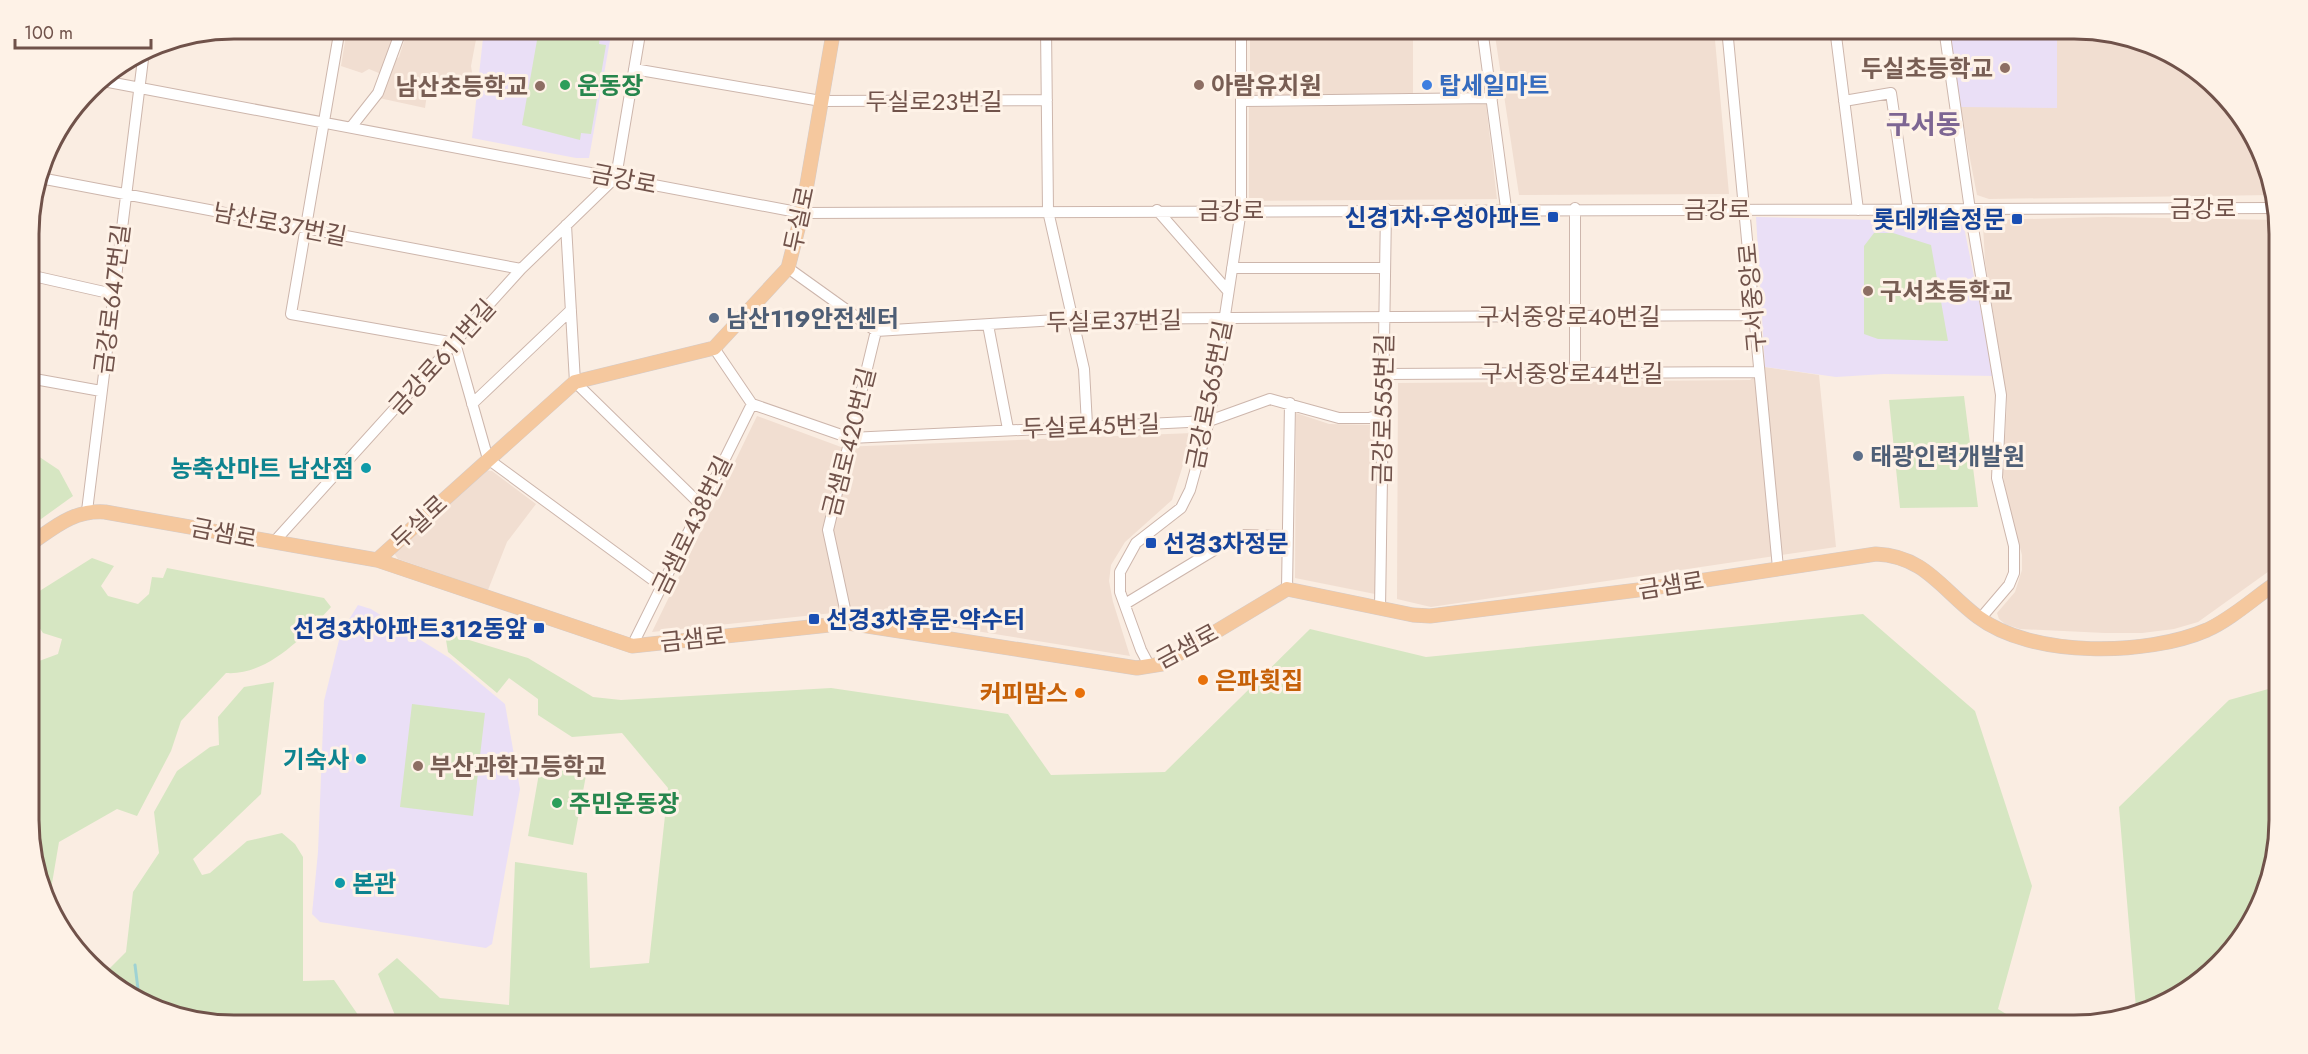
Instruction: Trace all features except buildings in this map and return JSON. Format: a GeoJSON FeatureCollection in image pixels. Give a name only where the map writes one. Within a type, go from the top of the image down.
{"type":"FeatureCollection","features":[{"type":"Feature","properties":{"kind":"main road","name":"두실로"},"geometry":{"type":"LineString","coordinates":[[377,560],[575,382],[714,348],[788,268],[802,213],[832,39]]}},
{"type":"Feature","properties":{"kind":"main road","name":"금샘로"},"geometry":{"type":"LineString","coordinates":[[87,511],[125,514],[377,560],[632,646],[848,623],[1137,668],[1162,664],[1287,589],[1413,615],[1446,615],[1876,554],[1916,562],[1980,619],[2022,640],[2048,645],[2148,645],[2187,638],[2210,628],[2269,588]]}},
{"type":"Feature","properties":{"kind":"main road"},"geometry":{"type":"LineString","coordinates":[[39,538],[71,517],[87,511]]}},
{"type":"Feature","properties":{"kind":"street"},"geometry":{"type":"LineString","coordinates":[[338,39],[291,314],[455,343],[488,459],[661,586]]}},
{"type":"Feature","properties":{"kind":"street"},"geometry":{"type":"LineString","coordinates":[[352,126],[378,93],[398,39]]}},
{"type":"Feature","properties":{"kind":"street"},"geometry":{"type":"LineString","coordinates":[[616,177],[639,39]]}},
{"type":"Feature","properties":{"kind":"street"},"geometry":{"type":"LineString","coordinates":[[1046,39],[1048,211],[1084,369],[1087,425]]}},
{"type":"Feature","properties":{"kind":"street","name":"금강로565번길"},"geometry":{"type":"LineString","coordinates":[[1150,667],[1141,650],[1120,592],[1120,572],[1136,543],[1181,508],[1190,490],[1209,421],[1240,210],[1241,39]]}},
{"type":"Feature","properties":{"kind":"street"},"geometry":{"type":"LineString","coordinates":[[1484,39],[1506,208]]}},
{"type":"Feature","properties":{"kind":"street","name":"구서중앙로"},"geometry":{"type":"LineString","coordinates":[[1728,39],[1778,568]]}},
{"type":"Feature","properties":{"kind":"street"},"geometry":{"type":"LineString","coordinates":[[1836,39],[1858,210]]}},
{"type":"Feature","properties":{"kind":"street"},"geometry":{"type":"LineString","coordinates":[[1946,39],[1970,210],[2001,395],[1997,478],[2014,546],[2014,573],[2009,585],[1980,619]]}},
{"type":"Feature","properties":{"kind":"street","name":"금강로647번길"},"geometry":{"type":"LineString","coordinates":[[87,511],[142,62]]}},
{"type":"Feature","properties":{"kind":"street","name":"두실로23번길"},"geometry":{"type":"LineString","coordinates":[[634,69],[821,101],[1047,100]]}},
{"type":"Feature","properties":{"kind":"street","name":"금강로"},"geometry":{"type":"LineString","coordinates":[[111,82],[352,126],[802,213],[1506,208],[1858,210],[2267,208]]}},
{"type":"Feature","properties":{"kind":"street"},"geometry":{"type":"LineString","coordinates":[[1844,101],[1891,93],[1908,210]]}},
{"type":"Feature","properties":{"kind":"street"},"geometry":{"type":"LineString","coordinates":[[1240,101],[1492,98]]}},
{"type":"Feature","properties":{"kind":"street","name":"금강로611번길"},"geometry":{"type":"LineString","coordinates":[[274,542],[521,269],[616,177]]}},
{"type":"Feature","properties":{"kind":"street","name":"남산로37번길"},"geometry":{"type":"LineString","coordinates":[[48,179],[521,269]]}},
{"type":"Feature","properties":{"kind":"street"},"geometry":{"type":"LineString","coordinates":[[1575,208],[1575,372]]}},
{"type":"Feature","properties":{"kind":"street","name":"금강로555번길"},"geometry":{"type":"LineString","coordinates":[[1380,609],[1386,209]]}},
{"type":"Feature","properties":{"kind":"street","name":"금강로"},"geometry":{"type":"LineString","coordinates":[[1156,210],[1228,291]]}},
{"type":"Feature","properties":{"kind":"street"},"geometry":{"type":"LineString","coordinates":[[566,225],[575,382],[702,506]]}},
{"type":"Feature","properties":{"kind":"street"},"geometry":{"type":"LineString","coordinates":[[788,268],[876,331]]}},
{"type":"Feature","properties":{"kind":"street"},"geometry":{"type":"LineString","coordinates":[[1232,268],[1385,268]]}},
{"type":"Feature","properties":{"kind":"street"},"geometry":{"type":"LineString","coordinates":[[39,277],[113,294]]}},
{"type":"Feature","properties":{"kind":"street"},"geometry":{"type":"LineString","coordinates":[[472,404],[571,310]]}},
{"type":"Feature","properties":{"kind":"street","name":"구서중앙로40번길"},"geometry":{"type":"LineString","coordinates":[[1384,317],[1754,315]]}},
{"type":"Feature","properties":{"kind":"street","name":"두실로37번길"},"geometry":{"type":"LineString","coordinates":[[876,331],[1072,319],[1224,320],[1384,317]]}},
{"type":"Feature","properties":{"kind":"street","name":"두실로45번길"},"geometry":{"type":"LineString","coordinates":[[988,325],[1008,429]]}},
{"type":"Feature","properties":{"kind":"street","name":"금샘로420번길"},"geometry":{"type":"LineString","coordinates":[[848,623],[828,530],[876,331]]}},
{"type":"Feature","properties":{"kind":"street"},"geometry":{"type":"LineString","coordinates":[[714,348],[752,404]]}},
{"type":"Feature","properties":{"kind":"street","name":"구서중앙로44번길"},"geometry":{"type":"LineString","coordinates":[[1384,374],[1760,372]]}},
{"type":"Feature","properties":{"kind":"street"},"geometry":{"type":"LineString","coordinates":[[39,380],[101,391]]}},
{"type":"Feature","properties":{"kind":"street","name":"두실로45번길"},"geometry":{"type":"LineString","coordinates":[[752,404],[850,438],[1209,421],[1270,399],[1339,418],[1369,418],[1383,414]]}},
{"type":"Feature","properties":{"kind":"street"},"geometry":{"type":"LineString","coordinates":[[1287,589],[1290,403]]}},
{"type":"Feature","properties":{"kind":"street","name":"금샘로438번길"},"geometry":{"type":"LineString","coordinates":[[632,646],[752,404]]}},
{"type":"Feature","properties":{"kind":"street"},"geometry":{"type":"LineString","coordinates":[[1125,604],[1239,535],[1288,536]]}},
{"type":"Feature","properties":{"kind":"shaded area"},"geometry":{"type":"Polygon","coordinates":[[[345,39],[393,39],[381,74],[369,69],[362,73],[341,66],[345,39]]]}},
{"type":"Feature","properties":{"kind":"shaded area"},"geometry":{"type":"Polygon","coordinates":[[[405,39],[476,39],[471,66],[474,85],[428,87],[425,108],[379,98],[393,62],[399,57],[405,39]]]}},
{"type":"Feature","properties":{"kind":"shaded area","name":"남산초등학교"},"geometry":{"type":"Polygon","coordinates":[[[483,39],[610,39],[589,158],[576,158],[472,138],[483,39]]]}},
{"type":"Feature","properties":{"kind":"shaded area"},"geometry":{"type":"Polygon","coordinates":[[[1250,39],[1413,39],[1413,93],[1250,96],[1250,39]]]}},
{"type":"Feature","properties":{"kind":"shaded area"},"geometry":{"type":"Polygon","coordinates":[[[1496,39],[1715,39],[1729,194],[1519,195],[1496,39]]]}},
{"type":"Feature","properties":{"kind":"shaded area","name":"두실초등학교"},"geometry":{"type":"Polygon","coordinates":[[[1950,39],[2057,39],[2057,108],[1960,107],[1950,39]]]}},
{"type":"Feature","properties":{"kind":"shaded area"},"geometry":{"type":"Polygon","coordinates":[[[2057,39],[2087,39],[2112,43],[2148,54],[2193,79],[2229,115],[2254,160],[2264,195],[1989,199],[1977,195],[1960,107],[2057,107],[2057,39]]]}},
{"type":"Feature","properties":{"kind":"shaded area"},"geometry":{"type":"Polygon","coordinates":[[[1486,104],[1497,199],[1249,201],[1249,107],[1486,104]]]}},
{"type":"Feature","properties":{"kind":"shaded area","name":"구서초등학교"},"geometry":{"type":"Polygon","coordinates":[[[1756,217],[1956,222],[1964,227],[1994,376],[1884,374],[1836,377],[1765,367],[1756,217]]]}},
{"type":"Feature","properties":{"kind":"shaded area"},"geometry":{"type":"Polygon","coordinates":[[[2105,217],[2268,220],[2269,571],[2198,622],[2174,629],[2142,633],[2105,633],[2020,629],[2005,624],[1999,619],[1997,613],[2015,592],[2022,570],[2022,555],[2006,495],[2003,474],[2007,402],[1985,261],[1983,225],[1991,220],[2105,217]]]}},
{"type":"Feature","properties":{"kind":"shaded area"},"geometry":{"type":"Polygon","coordinates":[[[1765,367],[1819,375],[1836,547],[1431,607],[1397,599],[1398,383],[1750,380],[1765,367]]]}},
{"type":"Feature","properties":{"kind":"shaded area"},"geometry":{"type":"Polygon","coordinates":[[[1296,413],[1329,424],[1377,425],[1375,594],[1295,578],[1296,413]]]}},
{"type":"Feature","properties":{"kind":"shaded area"},"geometry":{"type":"Polygon","coordinates":[[[757,416],[841,447],[1193,433],[1172,500],[1125,542],[1111,565],[1109,581],[1113,602],[1130,656],[852,611],[652,632],[757,416]]]}},
{"type":"Feature","properties":{"kind":"shaded area"},"geometry":{"type":"Polygon","coordinates":[[[484,470],[492,471],[536,504],[507,542],[488,590],[398,559],[394,553],[484,470]]]}},
{"type":"Feature","properties":{"kind":"shaded area","name":"부산과학고등학교"},"geometry":{"type":"Polygon","coordinates":[[[358,605],[371,609],[451,659],[505,704],[520,789],[492,944],[486,948],[320,922],[312,914],[318,852],[324,701],[341,632],[358,605]]]}},
{"type":"Feature","properties":{"kind":"green space","name":"운동장"},"geometry":{"type":"Polygon","coordinates":[[[537,39],[600,39],[599,44],[606,45],[591,134],[581,133],[580,140],[522,125],[537,39]]]}},
{"type":"Feature","properties":{"kind":"green space"},"geometry":{"type":"Polygon","coordinates":[[[1874,233],[1893,233],[1931,245],[1948,341],[1878,339],[1864,334],[1864,246],[1874,233]]]}},
{"type":"Feature","properties":{"kind":"green space"},"geometry":{"type":"Polygon","coordinates":[[[1964,396],[1978,507],[1900,508],[1889,400],[1964,396]]]}},
{"type":"Feature","properties":{"kind":"green space"},"geometry":{"type":"Polygon","coordinates":[[[39,457],[59,470],[73,496],[39,521],[39,457]]]}},
{"type":"Feature","properties":{"kind":"green space"},"geometry":{"type":"Polygon","coordinates":[[[92,558],[114,566],[101,586],[108,596],[138,604],[149,594],[152,577],[163,578],[167,568],[324,598],[331,607],[310,630],[271,661],[242,672],[226,673],[181,721],[171,751],[137,816],[117,809],[59,842],[51,886],[41,845],[39,820],[39,661],[58,654],[62,639],[43,633],[39,627],[39,591],[92,558]]]}},
{"type":"Feature","properties":{"kind":"green space"},"geometry":{"type":"Polygon","coordinates":[[[1863,614],[1975,711],[2032,886],[1998,1009],[2008,1015],[395,1015],[378,974],[397,958],[440,998],[509,1005],[515,862],[587,873],[590,968],[649,963],[668,788],[622,733],[572,737],[538,715],[538,699],[509,678],[497,693],[448,652],[446,640],[456,636],[528,658],[593,697],[621,700],[831,688],[1008,714],[1051,775],[1165,772],[1310,629],[1426,657],[1863,614]]]}},
{"type":"Feature","properties":{"kind":"green space"},"geometry":{"type":"Polygon","coordinates":[[[274,682],[261,794],[193,859],[202,875],[210,873],[247,841],[282,833],[295,844],[303,857],[303,981],[334,980],[358,1015],[234,1015],[196,1011],[160,1000],[137,989],[109,969],[126,952],[133,892],[159,853],[154,812],[177,771],[210,747],[219,745],[218,717],[244,687],[274,682]]]}},
{"type":"Feature","properties":{"kind":"green space"},"geometry":{"type":"Polygon","coordinates":[[[2269,689],[2269,833],[2259,883],[2243,917],[2229,939],[2212,958],[2193,975],[2171,989],[2136,1004],[2119,807],[2229,700],[2269,689]]]}},
{"type":"Feature","properties":{"kind":"green space"},"geometry":{"type":"Polygon","coordinates":[[[412,704],[485,713],[473,816],[400,807],[412,704]]]}},
{"type":"Feature","properties":{"kind":"green space","name":"주민운동장"},"geometry":{"type":"Polygon","coordinates":[[[541,762],[587,770],[573,845],[528,836],[541,762]]]}},
{"type":"Feature","properties":{"kind":"waterway"},"geometry":{"type":"LineString","coordinates":[[135,965],[138,990]]}},
{"type":"Feature","properties":{"kind":"place","name":"두실초등학교"},"geometry":{"type":"Point","coordinates":[2005,68]}},
{"type":"Feature","properties":{"kind":"place","name":"운동장"},"geometry":{"type":"Point","coordinates":[565,85]}},
{"type":"Feature","properties":{"kind":"place","name":"아람유치원"},"geometry":{"type":"Point","coordinates":[1199,85]}},
{"type":"Feature","properties":{"kind":"place","name":"탑세일마트"},"geometry":{"type":"Point","coordinates":[1427,85]}},
{"type":"Feature","properties":{"kind":"place","name":"남산초등학교"},"geometry":{"type":"Point","coordinates":[540,86]}},
{"type":"Feature","properties":{"kind":"place","name":"신경1차·우성아파트"},"geometry":{"type":"Point","coordinates":[1553,217]}},
{"type":"Feature","properties":{"kind":"place","name":"롯데캐슬정문"},"geometry":{"type":"Point","coordinates":[2017,219]}},
{"type":"Feature","properties":{"kind":"place","name":"구서초등학교"},"geometry":{"type":"Point","coordinates":[1868,291]}},
{"type":"Feature","properties":{"kind":"place","name":"남산119안전센터"},"geometry":{"type":"Point","coordinates":[714,318]}},
{"type":"Feature","properties":{"kind":"place","name":"태광인력개발원"},"geometry":{"type":"Point","coordinates":[1858,456]}},
{"type":"Feature","properties":{"kind":"place","name":"농축산마트 남산점"},"geometry":{"type":"Point","coordinates":[366,468]}},
{"type":"Feature","properties":{"kind":"place","name":"선경3차정문"},"geometry":{"type":"Point","coordinates":[1151,543]}},
{"type":"Feature","properties":{"kind":"place","name":"선경3차후문·약수터"},"geometry":{"type":"Point","coordinates":[814,619]}},
{"type":"Feature","properties":{"kind":"place","name":"선경3차아파트312동앞"},"geometry":{"type":"Point","coordinates":[539,628]}},
{"type":"Feature","properties":{"kind":"place","name":"은파횟집"},"geometry":{"type":"Point","coordinates":[1203,680]}},
{"type":"Feature","properties":{"kind":"place","name":"커피맘스"},"geometry":{"type":"Point","coordinates":[1080,693]}},
{"type":"Feature","properties":{"kind":"place","name":"기숙사"},"geometry":{"type":"Point","coordinates":[361,759]}},
{"type":"Feature","properties":{"kind":"place","name":"부산과학고등학교"},"geometry":{"type":"Point","coordinates":[418,766]}},
{"type":"Feature","properties":{"kind":"place","name":"주민운동장"},"geometry":{"type":"Point","coordinates":[557,803]}},
{"type":"Feature","properties":{"kind":"place","name":"본관"},"geometry":{"type":"Point","coordinates":[340,883]}},
{"type":"Feature","properties":{"kind":"district","name":"구서동"},"geometry":{"type":"Point","coordinates":[1923,124]}}]}
